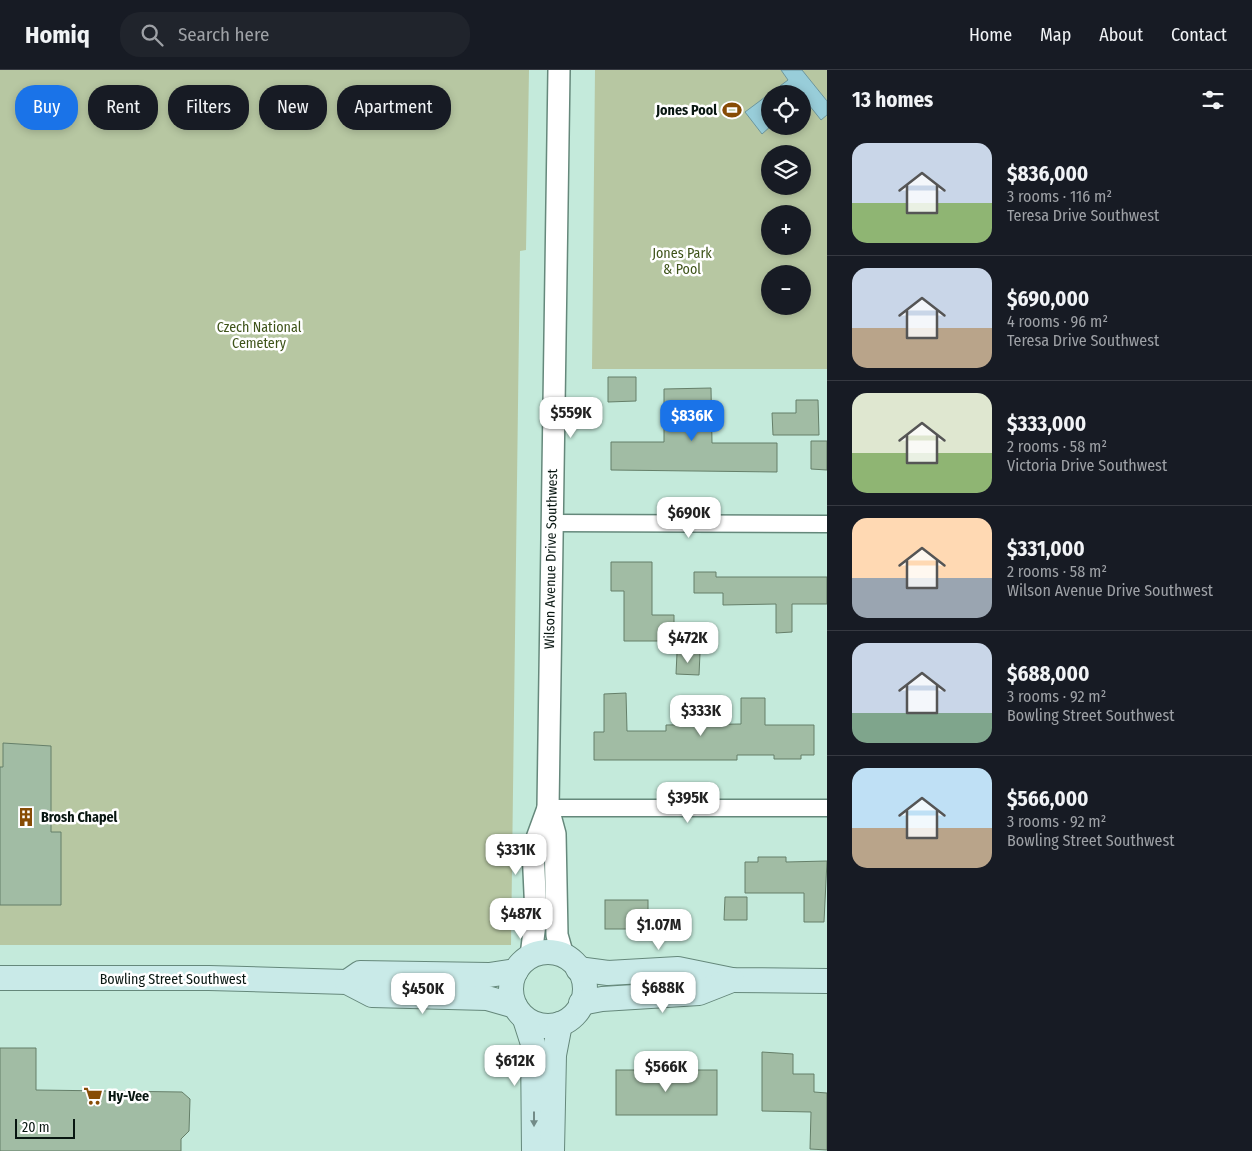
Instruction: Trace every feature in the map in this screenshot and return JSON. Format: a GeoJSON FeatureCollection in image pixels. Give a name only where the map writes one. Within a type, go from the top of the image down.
{"type":"FeatureCollection","features":[{"type":"Feature","properties":{"kind":"main road"},"geometry":{"type":"LineString","coordinates":[[534,1151],[533,1044],[511,992],[524,963],[552,953],[570,962],[608,973],[678,969],[732,980],[827,981]]}},
{"type":"Feature","properties":{"kind":"main road"},"geometry":{"type":"LineString","coordinates":[[520,1012],[545,1026],[560,1024],[573,1016],[582,1003],[584,988],[570,962]]}},
{"type":"Feature","properties":{"kind":"main road","name":"Bowling Street Southwest"},"geometry":{"type":"LineString","coordinates":[[347,982],[360,973],[489,975],[524,963]]}},
{"type":"Feature","properties":{"kind":"main road","name":"Bowling Street Southwest"},"geometry":{"type":"LineString","coordinates":[[0,978],[209,978],[347,982],[372,995],[487,998],[520,1012]]}},
{"type":"Feature","properties":{"kind":"main road"},"geometry":{"type":"LineString","coordinates":[[582,1003],[602,999],[699,993],[732,980]]}},
{"type":"Feature","properties":{"kind":"main road"},"geometry":{"type":"LineString","coordinates":[[552,1151],[554,1055],[560,1024]]}},
{"type":"Feature","properties":{"kind":"street","name":"Wilson Avenue Drive Southwest"},"geometry":{"type":"LineString","coordinates":[[559,70],[548,808],[555,834],[557,935],[570,962]]}},
{"type":"Feature","properties":{"kind":"street"},"geometry":{"type":"LineString","coordinates":[[552,523],[827,524]]}},
{"type":"Feature","properties":{"kind":"street","name":"Wilson Avenue Drive Southwest"},"geometry":{"type":"LineString","coordinates":[[524,963],[536,915],[534,849],[548,808]]}},
{"type":"Feature","properties":{"kind":"street"},"geometry":{"type":"LineString","coordinates":[[548,808],[827,808]]}},
{"type":"Feature","properties":{"kind":"green space","name":"Czech National Cemetery"},"geometry":{"type":"Polygon","coordinates":[[[0,70],[529,70],[526,250],[520,251],[511,945],[0,945],[0,70]]]}},
{"type":"Feature","properties":{"kind":"green space","name":"Jones Park & Pool"},"geometry":{"type":"Polygon","coordinates":[[[595,70],[827,70],[827,369],[592,369],[595,70]]]}},
{"type":"Feature","properties":{"kind":"water"},"geometry":{"type":"Polygon","coordinates":[[[781,70],[802,70],[827,101],[827,115],[821,120],[811,108],[811,85],[781,85],[788,80],[781,70]]]}},
{"type":"Feature","properties":{"kind":"water"},"geometry":{"type":"Polygon","coordinates":[[[761,100],[761,133],[745,112],[761,100]]]}},
{"type":"Feature","properties":{"kind":"building"},"geometry":{"type":"Polygon","coordinates":[[[608,377],[636,377],[636,401],[608,402],[608,377]]]}},
{"type":"Feature","properties":{"kind":"building"},"geometry":{"type":"Polygon","coordinates":[[[711,388],[712,443],[777,443],[777,472],[611,470],[611,442],[664,442],[664,389],[711,388]]]}},
{"type":"Feature","properties":{"kind":"building"},"geometry":{"type":"Polygon","coordinates":[[[796,400],[818,400],[819,435],[773,435],[772,413],[796,413],[796,400]]]}},
{"type":"Feature","properties":{"kind":"building"},"geometry":{"type":"Polygon","coordinates":[[[811,441],[827,441],[827,470],[811,469],[811,441]]]}},
{"type":"Feature","properties":{"kind":"building"},"geometry":{"type":"Polygon","coordinates":[[[611,562],[652,562],[652,615],[674,615],[674,641],[624,641],[624,591],[611,591],[611,562]]]}},
{"type":"Feature","properties":{"kind":"building"},"geometry":{"type":"Polygon","coordinates":[[[694,572],[716,572],[716,577],[827,577],[827,604],[792,604],[792,632],[776,633],[776,604],[723,605],[723,593],[694,593],[694,572]]]}},
{"type":"Feature","properties":{"kind":"building"},"geometry":{"type":"Polygon","coordinates":[[[677,653],[700,653],[699,675],[676,674],[677,653]]]}},
{"type":"Feature","properties":{"kind":"building"},"geometry":{"type":"Polygon","coordinates":[[[626,693],[627,731],[666,731],[666,725],[741,724],[741,698],[765,698],[765,725],[814,725],[814,755],[801,755],[801,759],[774,759],[774,755],[737,755],[737,760],[594,760],[594,732],[604,732],[604,694],[626,693]]]}},
{"type":"Feature","properties":{"kind":"building","name":"Brosh Chapel"},"geometry":{"type":"Polygon","coordinates":[[[3,743],[51,746],[51,832],[61,832],[61,905],[0,905],[0,767],[3,767],[3,743]]]}},
{"type":"Feature","properties":{"kind":"building"},"geometry":{"type":"Polygon","coordinates":[[[758,857],[786,857],[786,862],[827,861],[824,922],[804,922],[804,893],[745,893],[745,862],[758,862],[758,857]]]}},
{"type":"Feature","properties":{"kind":"building"},"geometry":{"type":"Polygon","coordinates":[[[725,897],[747,897],[747,920],[724,920],[725,897]]]}},
{"type":"Feature","properties":{"kind":"building"},"geometry":{"type":"Polygon","coordinates":[[[605,900],[648,900],[648,929],[605,929],[605,900]]]}},
{"type":"Feature","properties":{"kind":"building","name":"Hy-Vee"},"geometry":{"type":"Polygon","coordinates":[[[0,1048],[36,1048],[36,1090],[182,1092],[190,1099],[189,1131],[181,1139],[181,1151],[0,1151],[0,1048]]]}},
{"type":"Feature","properties":{"kind":"building"},"geometry":{"type":"Polygon","coordinates":[[[762,1052],[793,1054],[793,1074],[814,1074],[814,1092],[827,1093],[827,1150],[810,1149],[811,1112],[762,1111],[762,1052]]]}},
{"type":"Feature","properties":{"kind":"building"},"geometry":{"type":"Polygon","coordinates":[[[616,1070],[717,1070],[717,1115],[616,1115],[616,1070]]]}},
{"type":"Feature","properties":{"kind":"place","name":"Jones Pool"},"geometry":{"type":"Point","coordinates":[732,110]}},
{"type":"Feature","properties":{"kind":"place","name":"Brosh Chapel"},"geometry":{"type":"Point","coordinates":[26,817]}},
{"type":"Feature","properties":{"kind":"place","name":"Hy-Vee"},"geometry":{"type":"Point","coordinates":[93,1096]}}]}
